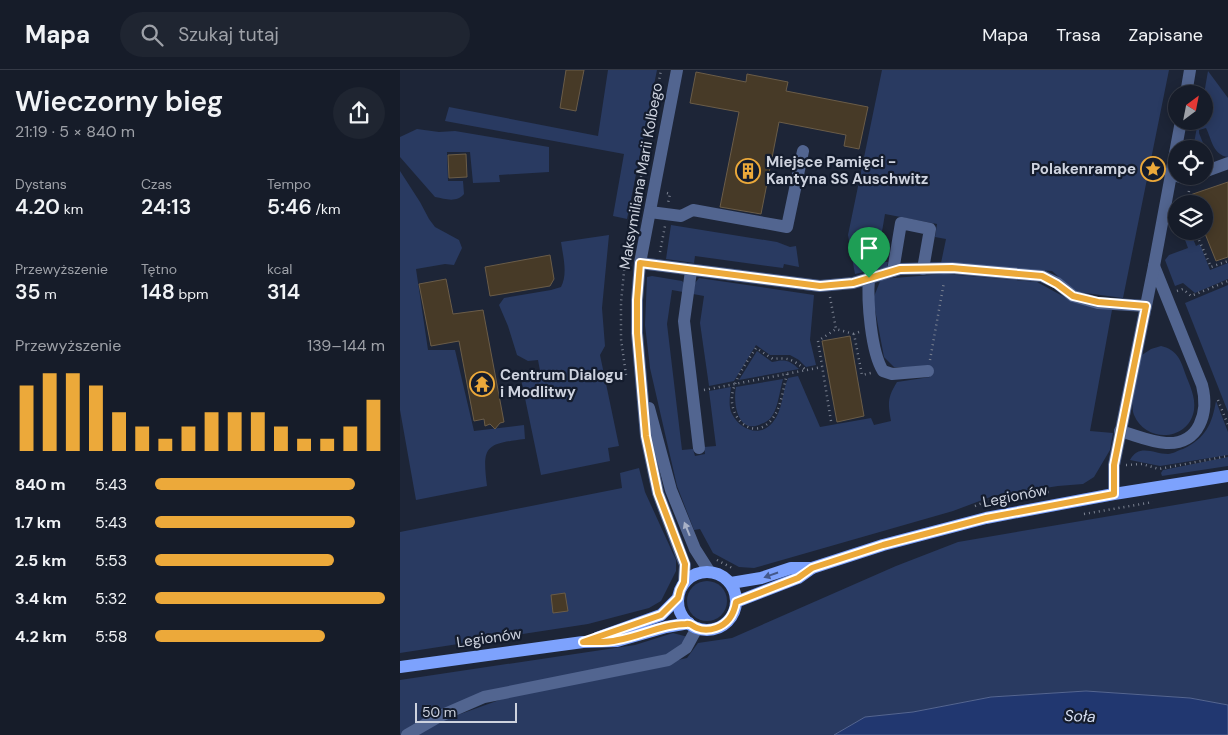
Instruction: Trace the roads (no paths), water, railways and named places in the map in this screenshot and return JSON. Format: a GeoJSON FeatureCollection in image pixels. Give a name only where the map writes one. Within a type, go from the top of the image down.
{"type":"FeatureCollection","features":[{"type":"Feature","properties":{"kind":"main road","name":"Legionów"},"geometry":{"type":"LineString","coordinates":[[736,602],[798,578],[812,568],[940,529],[986,518],[1114,494],[1228,476]]}},
{"type":"Feature","properties":{"kind":"main road","name":"Legionów"},"geometry":{"type":"LineString","coordinates":[[731,583],[762,578],[791,568],[812,568]]}},
{"type":"Feature","properties":{"kind":"main road"},"geometry":{"type":"LineString","coordinates":[[710,571],[718,573],[731,583],[736,602],[735,611],[730,619],[715,629],[706,630],[693,626],[682,616],[678,598],[684,582],[691,576],[700,572],[710,571]]}},
{"type":"Feature","properties":{"kind":"main road","name":"Legionów"},"geometry":{"type":"LineString","coordinates":[[583,642],[661,615],[678,598]]}},
{"type":"Feature","properties":{"kind":"main road","name":"Legionów"},"geometry":{"type":"LineString","coordinates":[[400,666],[583,642],[617,641],[666,627],[693,626]]}},
{"type":"Feature","properties":{"kind":"street","name":"Maksymiliana Marii Kolbego"},"geometry":{"type":"LineString","coordinates":[[678,70],[640,263],[637,333],[646,436],[658,493],[685,564],[684,582]]}},
{"type":"Feature","properties":{"kind":"street"},"geometry":{"type":"LineString","coordinates":[[1188,85],[1190,70]]}},
{"type":"Feature","properties":{"kind":"street"},"geometry":{"type":"LineString","coordinates":[[650,212],[681,216],[693,210],[787,227],[803,151]]}},
{"type":"Feature","properties":{"kind":"street"},"geometry":{"type":"LineString","coordinates":[[1213,169],[1228,163]]}},
{"type":"Feature","properties":{"kind":"street"},"geometry":{"type":"LineString","coordinates":[[1114,494],[1114,465],[1120,430],[1173,185]]}},
{"type":"Feature","properties":{"kind":"street"},"geometry":{"type":"LineString","coordinates":[[893,271],[901,223],[930,229],[924,269]]}},
{"type":"Feature","properties":{"kind":"street"},"geometry":{"type":"LineString","coordinates":[[640,263],[820,286],[853,283],[900,269],[947,268],[1042,276],[1073,296],[1098,302],[1146,306]]}},
{"type":"Feature","properties":{"kind":"street"},"geometry":{"type":"LineString","coordinates":[[1120,430],[1159,442],[1177,442],[1190,437],[1196,432],[1203,416],[1205,396],[1202,384],[1154,266]]}},
{"type":"Feature","properties":{"kind":"street"},"geometry":{"type":"LineString","coordinates":[[691,271],[684,321],[699,448]]}},
{"type":"Feature","properties":{"kind":"street"},"geometry":{"type":"LineString","coordinates":[[869,278],[868,295],[878,364],[883,371],[892,374],[928,371]]}},
{"type":"Feature","properties":{"kind":"street","name":"Maksymiliana Marii Kolbego"},"geometry":{"type":"LineString","coordinates":[[641,379],[671,490],[695,549],[710,571]]}},
{"type":"Feature","properties":{"kind":"street"},"geometry":{"type":"LineString","coordinates":[[407,735],[438,717],[484,697],[668,660],[686,648],[693,626]]}},
{"type":"Feature","properties":{"kind":"water","name":"Soła"},"geometry":{"type":"Polygon","coordinates":[[[1086,691],[1190,698],[1228,705],[1228,735],[834,735],[865,717],[913,712],[991,697],[1086,691]]]}},
{"type":"Feature","properties":{"kind":"place","name":"Polakenrampe"},"geometry":{"type":"Point","coordinates":[1153,169]}},
{"type":"Feature","properties":{"kind":"place","name":"Miejsce Pamięci - Kantyna SS Auschwitz"},"geometry":{"type":"Point","coordinates":[748,171]}},
{"type":"Feature","properties":{"kind":"place","name":"Centrum Dialogu i Modlitwy"},"geometry":{"type":"Point","coordinates":[482,384]}}]}
